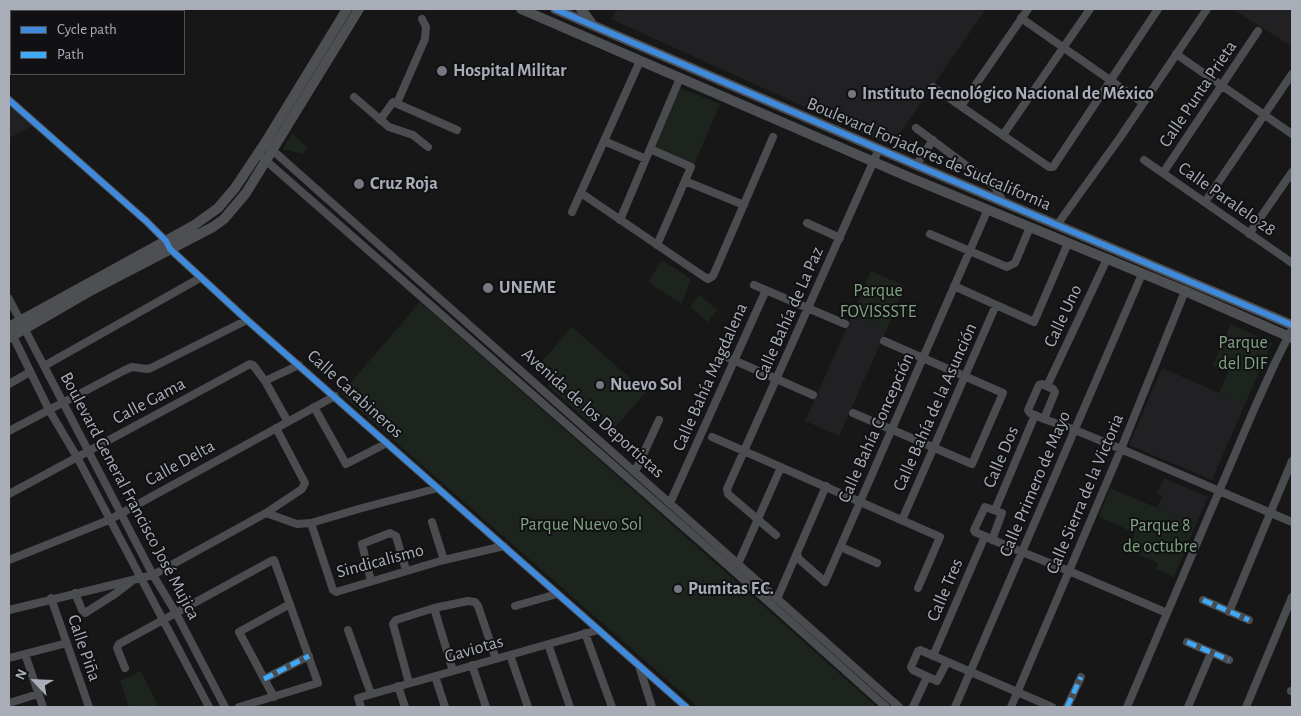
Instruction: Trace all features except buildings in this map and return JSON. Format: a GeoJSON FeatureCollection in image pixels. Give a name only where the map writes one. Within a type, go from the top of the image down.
{"type":"FeatureCollection","features":[{"type":"Feature","properties":{"kind":"main road"},"geometry":{"type":"LineString","coordinates":[[10,332],[92,290],[168,245],[218,208],[231,194],[258,154],[347,9]]}},
{"type":"Feature","properties":{"kind":"main road"},"geometry":{"type":"LineString","coordinates":[[168,245],[213,227],[224,219],[246,194],[359,9]]}},
{"type":"Feature","properties":{"kind":"main road","name":"Boulevard Forjadores de Sudcalifornia"},"geometry":{"type":"LineString","coordinates":[[520,9],[1030,227],[1291,334]]}},
{"type":"Feature","properties":{"kind":"main road","name":"Boulevard Forjadores de Sudcalifornia"},"geometry":{"type":"LineString","coordinates":[[555,9],[1292,325]]}},
{"type":"Feature","properties":{"kind":"main road"},"geometry":{"type":"LineString","coordinates":[[581,9],[593,25]]}},
{"type":"Feature","properties":{"kind":"main road"},"geometry":{"type":"LineString","coordinates":[[339,21],[343,26],[341,37]]}},
{"type":"Feature","properties":{"kind":"main road"},"geometry":{"type":"LineString","coordinates":[[653,66],[658,54]]}},
{"type":"Feature","properties":{"kind":"street"},"geometry":{"type":"LineString","coordinates":[[961,106],[1028,9]]}},
{"type":"Feature","properties":{"kind":"street"},"geometry":{"type":"LineString","coordinates":[[1003,135],[1090,9]]}},
{"type":"Feature","properties":{"kind":"street"},"geometry":{"type":"LineString","coordinates":[[933,87],[1051,168],[1158,9]]}},
{"type":"Feature","properties":{"kind":"street"},"geometry":{"type":"LineString","coordinates":[[1057,225],[1114,147],[1207,9]]}},
{"type":"Feature","properties":{"kind":"street"},"geometry":{"type":"LineString","coordinates":[[1021,18],[1143,104]]}},
{"type":"Feature","properties":{"kind":"street"},"geometry":{"type":"LineString","coordinates":[[397,103],[425,39],[426,26],[422,19]]}},
{"type":"Feature","properties":{"kind":"street","name":"Calle Punta Prieta"},"geometry":{"type":"LineString","coordinates":[[1163,173],[1258,31]]}},
{"type":"Feature","properties":{"kind":"street"},"geometry":{"type":"LineString","coordinates":[[1176,54],[1292,134]]}},
{"type":"Feature","properties":{"kind":"street"},"geometry":{"type":"LineString","coordinates":[[572,212],[640,61]]}},
{"type":"Feature","properties":{"kind":"street"},"geometry":{"type":"LineString","coordinates":[[1205,202],[1292,74]]}},
{"type":"Feature","properties":{"kind":"street"},"geometry":{"type":"LineString","coordinates":[[620,220],[680,78]]}},
{"type":"Feature","properties":{"kind":"street"},"geometry":{"type":"LineString","coordinates":[[354,97],[389,127],[413,135],[428,147]]}},
{"type":"Feature","properties":{"kind":"street","name":"Calle Carabineros"},"geometry":{"type":"LineString","coordinates":[[9,100],[146,221],[200,278],[686,707]]}},
{"type":"Feature","properties":{"kind":"street"},"geometry":{"type":"LineString","coordinates":[[380,120],[393,102],[456,130]]}},
{"type":"Feature","properties":{"kind":"street"},"geometry":{"type":"LineString","coordinates":[[916,128],[995,187],[1003,202]]}},
{"type":"Feature","properties":{"kind":"street"},"geometry":{"type":"LineString","coordinates":[[581,194],[708,279],[713,276],[773,137]]}},
{"type":"Feature","properties":{"kind":"street"},"geometry":{"type":"LineString","coordinates":[[916,165],[933,140]]}},
{"type":"Feature","properties":{"kind":"street"},"geometry":{"type":"LineString","coordinates":[[604,141],[646,159]]}},
{"type":"Feature","properties":{"kind":"street","name":"Avenida de los Deportistas"},"geometry":{"type":"LineString","coordinates":[[265,143],[899,707]]}},
{"type":"Feature","properties":{"kind":"street","name":"Calle Bahía de La Paz"},"geometry":{"type":"LineString","coordinates":[[758,519],[727,491],[879,149]]}},
{"type":"Feature","properties":{"kind":"street"},"geometry":{"type":"LineString","coordinates":[[650,150],[691,167],[657,245]]}},
{"type":"Feature","properties":{"kind":"street","name":"Avenida de los Deportistas"},"geometry":{"type":"LineString","coordinates":[[258,154],[886,707]]}},
{"type":"Feature","properties":{"kind":"street","name":"Calle Paralelo 28"},"geometry":{"type":"LineString","coordinates":[[1144,160],[1292,263]]}},
{"type":"Feature","properties":{"kind":"street"},"geometry":{"type":"LineString","coordinates":[[1249,234],[1292,172]]}},
{"type":"Feature","properties":{"kind":"street"},"geometry":{"type":"LineString","coordinates":[[685,181],[744,205]]}},
{"type":"Feature","properties":{"kind":"street"},"geometry":{"type":"LineString","coordinates":[[319,208],[328,198]]}},
{"type":"Feature","properties":{"kind":"street","name":"Calle Bahía Concepción"},"geometry":{"type":"LineString","coordinates":[[797,554],[799,559],[825,582],[988,209]]}},
{"type":"Feature","properties":{"kind":"street"},"geometry":{"type":"LineString","coordinates":[[342,228],[350,218]]}},
{"type":"Feature","properties":{"kind":"street"},"geometry":{"type":"LineString","coordinates":[[807,223],[840,238]]}},
{"type":"Feature","properties":{"kind":"street"},"geometry":{"type":"LineString","coordinates":[[930,234],[1007,267],[1015,263],[1030,227]]}},
{"type":"Feature","properties":{"kind":"street"},"geometry":{"type":"LineString","coordinates":[[954,286],[1034,322],[1068,243]]}},
{"type":"Feature","properties":{"kind":"street"},"geometry":{"type":"LineString","coordinates":[[370,253],[379,244]]}},
{"type":"Feature","properties":{"kind":"street","name":"Calle Uno"},"geometry":{"type":"LineString","coordinates":[[1047,386],[1107,259]]}},
{"type":"Feature","properties":{"kind":"street"},"geometry":{"type":"LineString","coordinates":[[390,270],[399,262]]}},
{"type":"Feature","properties":{"kind":"street","name":"Calle Primero de Mayo"},"geometry":{"type":"LineString","coordinates":[[955,707],[1142,274]]}},
{"type":"Feature","properties":{"kind":"street"},"geometry":{"type":"LineString","coordinates":[[44,366],[200,278]]}},
{"type":"Feature","properties":{"kind":"street"},"geometry":{"type":"LineString","coordinates":[[754,285],[845,324]]}},
{"type":"Feature","properties":{"kind":"street"},"geometry":{"type":"LineString","coordinates":[[418,295],[426,286]]}},
{"type":"Feature","properties":{"kind":"street","name":"Calle Bahía Magdalena"},"geometry":{"type":"LineString","coordinates":[[670,503],[766,290]]}},
{"type":"Feature","properties":{"kind":"street","name":"Calle Sierra de la Victoria"},"geometry":{"type":"LineString","coordinates":[[1011,707],[1121,449],[1185,291]]}},
{"type":"Feature","properties":{"kind":"street","name":"Boulevard General Francisco José Mujica"},"geometry":{"type":"LineString","coordinates":[[9,299],[62,403],[122,512],[153,575],[176,613],[225,707]]}},
{"type":"Feature","properties":{"kind":"street","name":"Calle Bahía de la Asunción"},"geometry":{"type":"LineString","coordinates":[[902,520],[996,306]]}},
{"type":"Feature","properties":{"kind":"street"},"geometry":{"type":"LineString","coordinates":[[9,431],[123,371],[132,367],[152,368],[247,320]]}},
{"type":"Feature","properties":{"kind":"street","name":"Boulevard General Francisco José Mujica"},"geometry":{"type":"LineString","coordinates":[[10,332],[49,410],[77,457],[138,579],[163,620],[210,707]]}},
{"type":"Feature","properties":{"kind":"street"},"geometry":{"type":"LineString","coordinates":[[1127,707],[1220,492],[1254,407],[1291,334]]}},
{"type":"Feature","properties":{"kind":"street"},"geometry":{"type":"LineString","coordinates":[[853,413],[972,464],[1003,393],[884,341]]}},
{"type":"Feature","properties":{"kind":"street"},"geometry":{"type":"LineString","coordinates":[[722,355],[813,395]]}},
{"type":"Feature","properties":{"kind":"street","name":"Calle Gama"},"geometry":{"type":"LineString","coordinates":[[9,494],[250,364],[253,365],[265,382]]}},
{"type":"Feature","properties":{"kind":"street"},"geometry":{"type":"LineString","coordinates":[[288,422],[265,382],[299,365]]}},
{"type":"Feature","properties":{"kind":"street"},"geometry":{"type":"LineString","coordinates":[[509,376],[517,366]]}},
{"type":"Feature","properties":{"kind":"street"},"geometry":{"type":"LineString","coordinates":[[9,384],[30,372]]}},
{"type":"Feature","properties":{"kind":"street"},"geometry":{"type":"LineString","coordinates":[[1044,419],[1055,392],[1053,389],[1042,384],[1039,385],[1028,410],[1030,413],[1044,419],[1075,430],[1121,449],[1292,522]]}},
{"type":"Feature","properties":{"kind":"street","name":"Calle Delta"},"geometry":{"type":"LineString","coordinates":[[9,560],[109,520],[335,396]]}},
{"type":"Feature","properties":{"kind":"street"},"geometry":{"type":"LineString","coordinates":[[314,407],[346,464],[387,443]]}},
{"type":"Feature","properties":{"kind":"street","name":"Calle Dos"},"geometry":{"type":"LineString","coordinates":[[995,510],[1035,415]]}},
{"type":"Feature","properties":{"kind":"street"},"geometry":{"type":"LineString","coordinates":[[635,472],[659,420]]}},
{"type":"Feature","properties":{"kind":"street"},"geometry":{"type":"LineString","coordinates":[[9,610],[51,598],[153,575],[266,513],[304,486],[305,483],[276,428]]}},
{"type":"Feature","properties":{"kind":"street"},"geometry":{"type":"LineString","coordinates":[[712,436],[940,537],[918,588]]}},
{"type":"Feature","properties":{"kind":"street"},"geometry":{"type":"LineString","coordinates":[[598,452],[604,444]]}},
{"type":"Feature","properties":{"kind":"street"},"geometry":{"type":"LineString","coordinates":[[1229,612],[1292,461]]}},
{"type":"Feature","properties":{"kind":"street"},"geometry":{"type":"LineString","coordinates":[[738,564],[781,467]]}},
{"type":"Feature","properties":{"kind":"street"},"geometry":{"type":"LineString","coordinates":[[777,599],[826,486]]}},
{"type":"Feature","properties":{"kind":"street"},"geometry":{"type":"LineString","coordinates":[[266,513],[297,524],[311,523],[438,488]]}},
{"type":"Feature","properties":{"kind":"street"},"geometry":{"type":"LineString","coordinates":[[995,510],[985,506],[974,530],[975,532],[1167,613]]}},
{"type":"Feature","properties":{"kind":"street","name":"Calle Tres"},"geometry":{"type":"LineString","coordinates":[[933,656],[989,538],[1002,515],[995,510]]}},
{"type":"Feature","properties":{"kind":"street"},"geometry":{"type":"LineString","coordinates":[[758,519],[776,536]]}},
{"type":"Feature","properties":{"kind":"street"},"geometry":{"type":"LineString","coordinates":[[432,522],[444,560]]}},
{"type":"Feature","properties":{"kind":"street","name":"Sindicalismo"},"geometry":{"type":"LineString","coordinates":[[311,523],[334,591],[406,570],[504,546]]}},
{"type":"Feature","properties":{"kind":"street"},"geometry":{"type":"LineString","coordinates":[[370,580],[362,544],[390,533],[396,536],[406,570]]}},
{"type":"Feature","properties":{"kind":"street"},"geometry":{"type":"LineString","coordinates":[[841,547],[877,563]]}},
{"type":"Feature","properties":{"kind":"street"},"geometry":{"type":"LineString","coordinates":[[125,668],[117,648],[119,644],[274,560],[318,683],[238,707]]}},
{"type":"Feature","properties":{"kind":"street"},"geometry":{"type":"LineString","coordinates":[[75,593],[82,610],[87,612],[138,579]]}},
{"type":"Feature","properties":{"kind":"street"},"geometry":{"type":"LineString","coordinates":[[515,606],[558,594]]}},
{"type":"Feature","properties":{"kind":"street"},"geometry":{"type":"LineString","coordinates":[[1246,707],[1292,597]]}},
{"type":"Feature","properties":{"kind":"street","name":"Calle Piña"},"geometry":{"type":"LineString","coordinates":[[51,598],[89,707]]}},
{"type":"Feature","properties":{"kind":"street"},"geometry":{"type":"LineString","coordinates":[[1203,600],[1249,620]]}},
{"type":"Feature","properties":{"kind":"street"},"geometry":{"type":"LineString","coordinates":[[408,683],[393,624],[396,620],[434,608],[468,601],[475,602],[496,659]]}},
{"type":"Feature","properties":{"kind":"street"},"geometry":{"type":"LineString","coordinates":[[274,697],[239,632],[290,604]]}},
{"type":"Feature","properties":{"kind":"street"},"geometry":{"type":"LineString","coordinates":[[434,608],[453,671]]}},
{"type":"Feature","properties":{"kind":"street"},"geometry":{"type":"LineString","coordinates":[[785,617],[791,611]]}},
{"type":"Feature","properties":{"kind":"street"},"geometry":{"type":"LineString","coordinates":[[348,630],[371,694]]}},
{"type":"Feature","properties":{"kind":"street","name":"Gaviotas"},"geometry":{"type":"LineString","coordinates":[[361,707],[358,698],[598,630]]}},
{"type":"Feature","properties":{"kind":"street"},"geometry":{"type":"LineString","coordinates":[[585,633],[612,707]]}},
{"type":"Feature","properties":{"kind":"street"},"geometry":{"type":"LineString","coordinates":[[9,658],[67,642]]}},
{"type":"Feature","properties":{"kind":"street"},"geometry":{"type":"LineString","coordinates":[[1187,642],[1229,660]]}},
{"type":"Feature","properties":{"kind":"street"},"geometry":{"type":"LineString","coordinates":[[548,644],[570,707]]}},
{"type":"Feature","properties":{"kind":"street"},"geometry":{"type":"LineString","coordinates":[[947,662],[937,681],[913,670],[911,667],[919,650],[947,662],[970,672],[1052,707]]}},
{"type":"Feature","properties":{"kind":"street"},"geometry":{"type":"LineString","coordinates":[[1188,707],[1211,653]]}},
{"type":"Feature","properties":{"kind":"street"},"geometry":{"type":"LineString","coordinates":[[25,654],[43,707]]}},
{"type":"Feature","properties":{"kind":"street"},"geometry":{"type":"LineString","coordinates":[[510,655],[528,707]]}},
{"type":"Feature","properties":{"kind":"street"},"geometry":{"type":"LineString","coordinates":[[264,679],[309,656]]}},
{"type":"Feature","properties":{"kind":"street"},"geometry":{"type":"LineString","coordinates":[[638,665],[652,707]]}},
{"type":"Feature","properties":{"kind":"street"},"geometry":{"type":"LineString","coordinates":[[472,666],[486,707]]}},
{"type":"Feature","properties":{"kind":"street"},"geometry":{"type":"LineString","coordinates":[[436,676],[445,707]]}},
{"type":"Feature","properties":{"kind":"street"},"geometry":{"type":"LineString","coordinates":[[1067,707],[1081,676]]}},
{"type":"Feature","properties":{"kind":"street"},"geometry":{"type":"LineString","coordinates":[[913,707],[927,677]]}},
{"type":"Feature","properties":{"kind":"street"},"geometry":{"type":"LineString","coordinates":[[398,686],[405,707]]}},
{"type":"Feature","properties":{"kind":"street"},"geometry":{"type":"LineString","coordinates":[[9,703],[38,694]]}},
{"type":"Feature","properties":{"kind":"shaded area","name":"Instituto Tecnológico Nacional de México"},"geometry":{"type":"Polygon","coordinates":[[[618,9],[986,9],[891,146],[611,19],[618,9]]]}},
{"type":"Feature","properties":{"kind":"shaded area"},"geometry":{"type":"Polygon","coordinates":[[[1233,9],[1292,9],[1292,47],[1233,9]]]}},
{"type":"Feature","properties":{"kind":"shaded area"},"geometry":{"type":"Polygon","coordinates":[[[9,106],[32,126],[9,138],[9,106]]]}},
{"type":"Feature","properties":{"kind":"shaded area"},"geometry":{"type":"Polygon","coordinates":[[[852,316],[886,331],[839,436],[805,421],[852,316]]]}},
{"type":"Feature","properties":{"kind":"shaded area"},"geometry":{"type":"Polygon","coordinates":[[[1162,368],[1245,404],[1212,480],[1129,445],[1162,368]]]}},
{"type":"Feature","properties":{"kind":"shaded area"},"geometry":{"type":"Polygon","coordinates":[[[1164,478],[1208,497],[1196,524],[1157,508],[1162,496],[1157,493],[1164,478]]]}},
{"type":"Feature","properties":{"kind":"green space"},"geometry":{"type":"Polygon","coordinates":[[[680,88],[720,104],[694,165],[655,148],[680,88]]]}},
{"type":"Feature","properties":{"kind":"green space"},"geometry":{"type":"Polygon","coordinates":[[[292,133],[308,148],[303,154],[283,149],[292,133]]]}},
{"type":"Feature","properties":{"kind":"green space"},"geometry":{"type":"Polygon","coordinates":[[[662,260],[691,279],[682,304],[648,282],[662,260]]]}},
{"type":"Feature","properties":{"kind":"green space","name":"Parque FOVISSSTE"},"geometry":{"type":"Polygon","coordinates":[[[871,271],[905,286],[886,331],[852,316],[871,271]]]}},
{"type":"Feature","properties":{"kind":"green space"},"geometry":{"type":"Polygon","coordinates":[[[699,295],[717,310],[708,322],[690,307],[699,295]]]}},
{"type":"Feature","properties":{"kind":"green space","name":"Parque Nuevo Sol"},"geometry":{"type":"Polygon","coordinates":[[[420,302],[877,707],[698,707],[341,394],[420,302]]]}},
{"type":"Feature","properties":{"kind":"green space","name":"Parque del DIF"},"geometry":{"type":"Polygon","coordinates":[[[1231,324],[1272,343],[1245,404],[1219,393],[1228,372],[1213,365],[1231,324]]]}},
{"type":"Feature","properties":{"kind":"green space","name":"Nuevo Sol"},"geometry":{"type":"Polygon","coordinates":[[[572,327],[646,392],[613,430],[597,416],[590,423],[548,386],[554,378],[539,365],[572,327]]]}},
{"type":"Feature","properties":{"kind":"green space","name":"Parque 8 de octubre"},"geometry":{"type":"Polygon","coordinates":[[[1110,488],[1196,524],[1174,577],[1156,569],[1158,563],[1128,550],[1135,533],[1099,517],[1110,488]]]}},
{"type":"Feature","properties":{"kind":"green space"},"geometry":{"type":"Polygon","coordinates":[[[141,671],[159,707],[129,707],[120,681],[141,671]]]}},
{"type":"Feature","properties":{"kind":"marked path"},"geometry":{"type":"LineString","coordinates":[[1203,600],[1249,620]]}},
{"type":"Feature","properties":{"kind":"marked path"},"geometry":{"type":"LineString","coordinates":[[1187,642],[1229,660]]}},
{"type":"Feature","properties":{"kind":"marked path"},"geometry":{"type":"LineString","coordinates":[[264,679],[309,656]]}},
{"type":"Feature","properties":{"kind":"marked path"},"geometry":{"type":"LineString","coordinates":[[1067,707],[1081,677]]}},
{"type":"Feature","properties":{"kind":"cycle path"},"geometry":{"type":"LineString","coordinates":[[555,9],[1292,325]]}},
{"type":"Feature","properties":{"kind":"cycle path"},"geometry":{"type":"LineString","coordinates":[[9,100],[146,221],[166,241],[170,249],[247,320],[686,707]]}},
{"type":"Feature","properties":{"kind":"place","name":"Hospital Militar"},"geometry":{"type":"Point","coordinates":[442,71]}},
{"type":"Feature","properties":{"kind":"place","name":"Instituto Tecnológico Nacional de México"},"geometry":{"type":"Point","coordinates":[852,94]}},
{"type":"Feature","properties":{"kind":"place","name":"Cruz Roja"},"geometry":{"type":"Point","coordinates":[359,184]}},
{"type":"Feature","properties":{"kind":"place","name":"UNEME"},"geometry":{"type":"Point","coordinates":[488,288]}},
{"type":"Feature","properties":{"kind":"place","name":"Nuevo Sol"},"geometry":{"type":"Point","coordinates":[600,385]}},
{"type":"Feature","properties":{"kind":"place","name":"Pumitas F.C."},"geometry":{"type":"Point","coordinates":[678,589]}}]}
